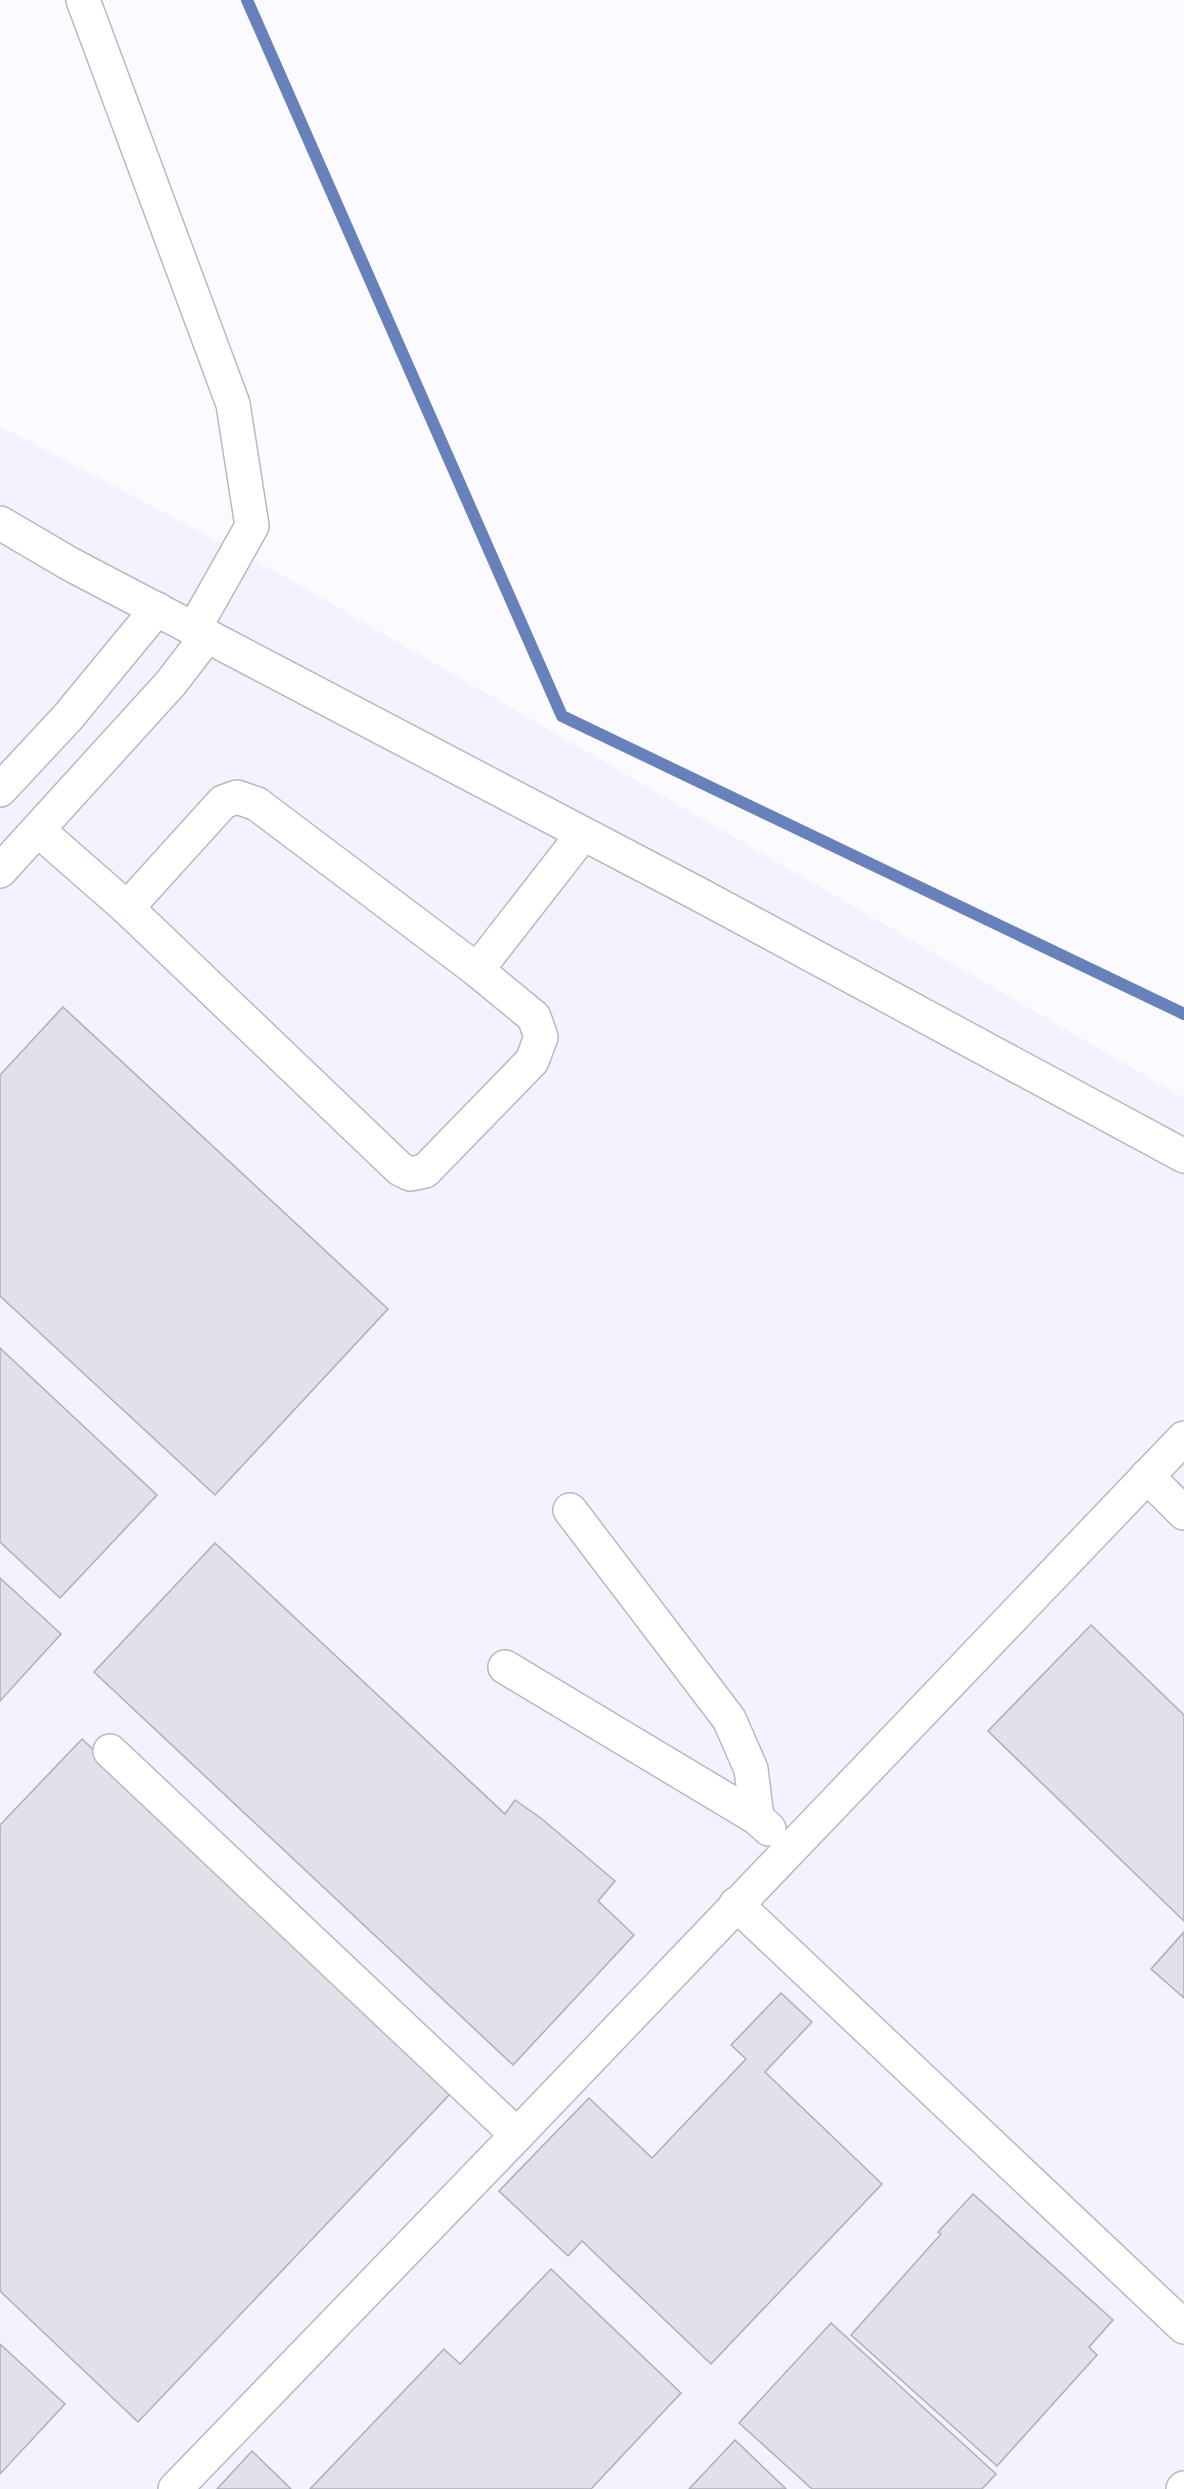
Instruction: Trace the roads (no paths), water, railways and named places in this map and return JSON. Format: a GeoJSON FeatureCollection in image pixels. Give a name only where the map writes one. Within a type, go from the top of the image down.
{"type":"FeatureCollection","features":[{"type":"Feature","properties":{"kind":"lane"},"geometry":{"type":"LineString","coordinates":[[0,871],[171,683],[200,633],[252,526],[233,404],[83,0]]}},
{"type":"Feature","properties":{"kind":"lane"},"geometry":{"type":"LineString","coordinates":[[0,523],[70,564],[583,834],[1184,1156]]}},
{"type":"Feature","properties":{"kind":"lane"},"geometry":{"type":"LineString","coordinates":[[0,790],[68,717],[157,609]]}},
{"type":"Feature","properties":{"kind":"lane"},"geometry":{"type":"LineString","coordinates":[[39,830],[127,908],[400,1169],[410,1174],[425,1171],[532,1061],[541,1037],[534,1017],[477,970],[257,804],[237,797],[223,802],[127,908]]}},
{"type":"Feature","properties":{"kind":"lane"},"geometry":{"type":"LineString","coordinates":[[477,970],[583,834]]}},
{"type":"Feature","properties":{"kind":"lane"},"geometry":{"type":"LineString","coordinates":[[175,2489],[1184,1438]]}},
{"type":"Feature","properties":{"kind":"lane"},"geometry":{"type":"LineString","coordinates":[[1147,1476],[1184,1513]]}},
{"type":"Feature","properties":{"kind":"lane"},"geometry":{"type":"LineString","coordinates":[[570,1510],[729,1719],[751,1769],[757,1818]]}},
{"type":"Feature","properties":{"kind":"lane"},"geometry":{"type":"LineString","coordinates":[[505,1667],[757,1818],[790,1848]]}},
{"type":"Feature","properties":{"kind":"lane"},"geometry":{"type":"LineString","coordinates":[[110,1751],[517,2135]]}},
{"type":"Feature","properties":{"kind":"lane"},"geometry":{"type":"LineString","coordinates":[[736,1904],[1184,2327]]}},
{"type":"Feature","properties":{"kind":"waterway"},"geometry":{"type":"LineString","coordinates":[[247,0],[562,716],[1184,1014]]}}]}
